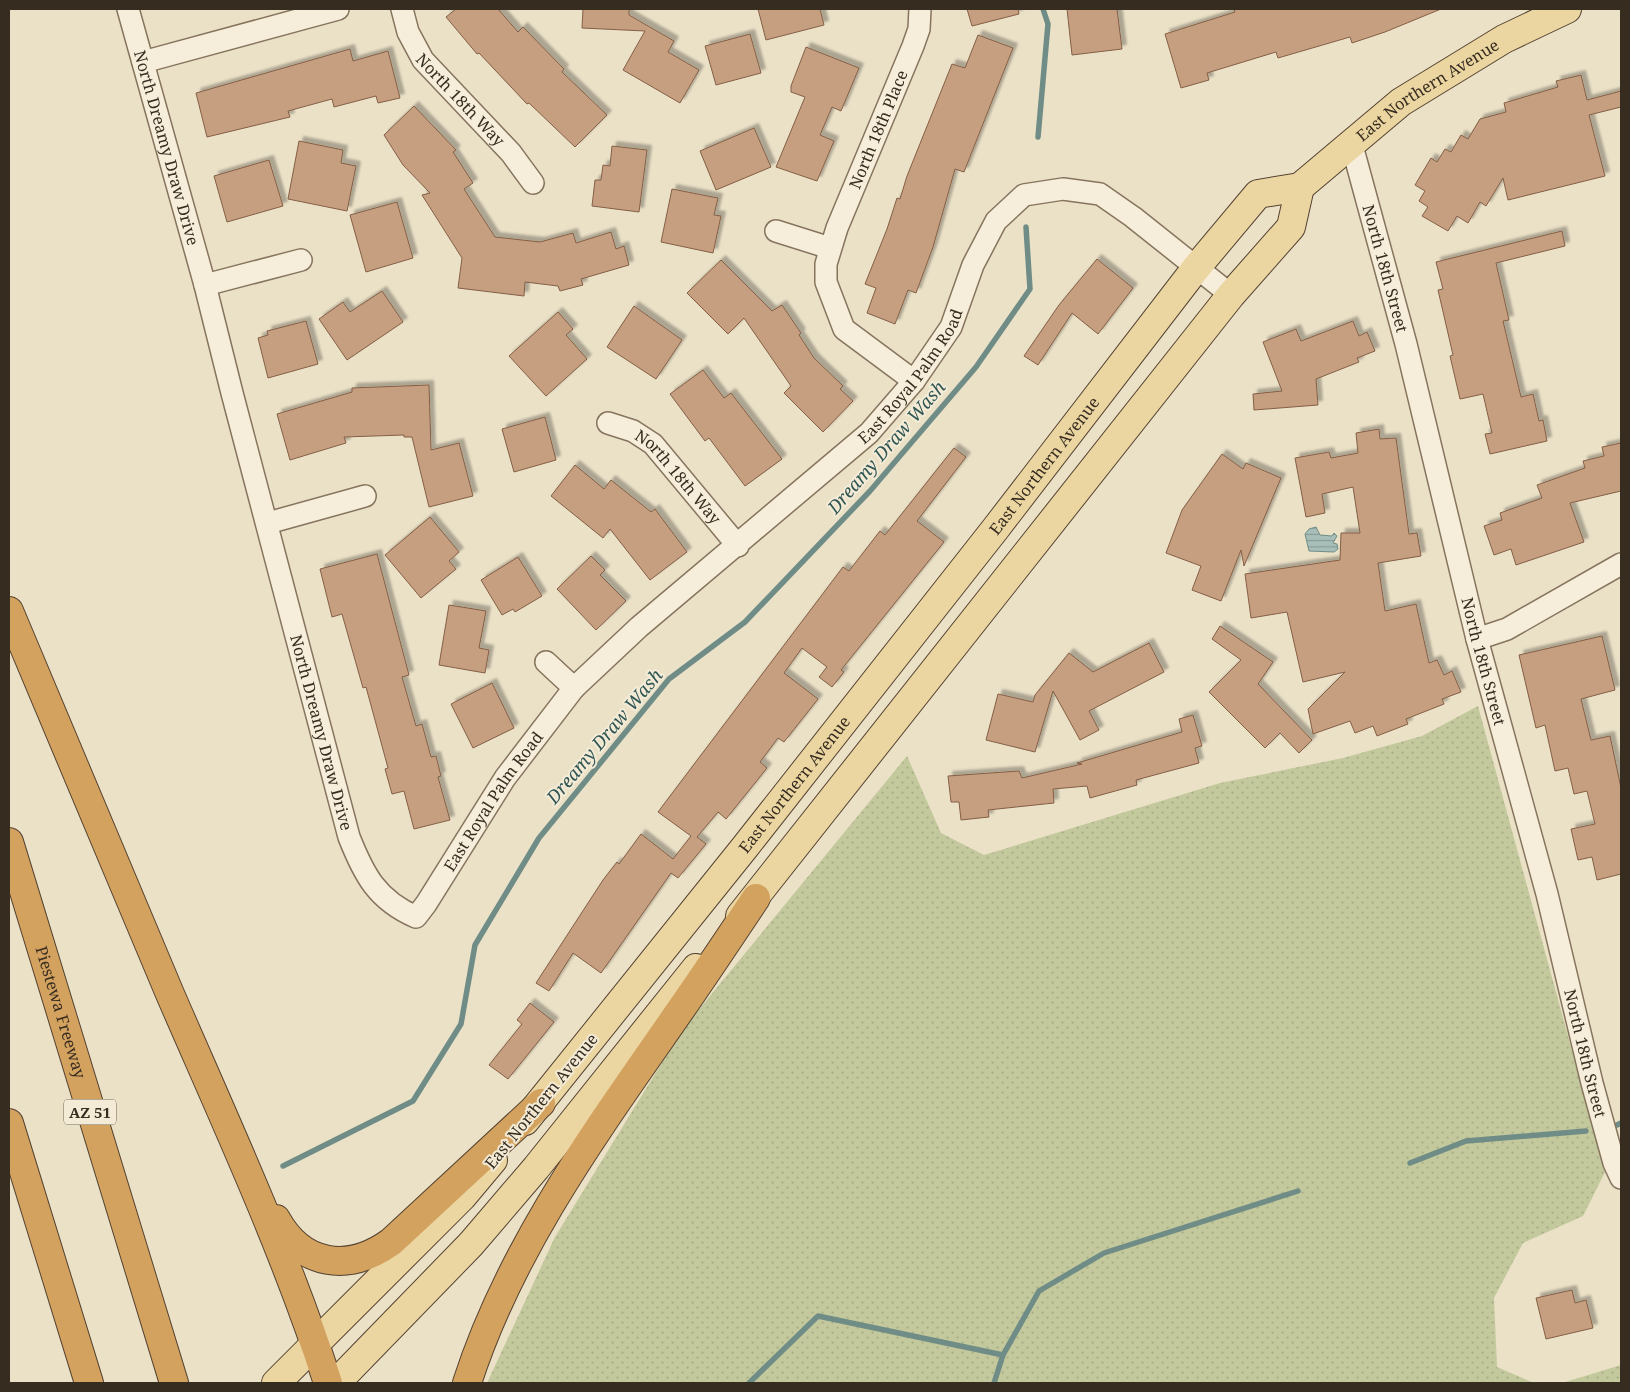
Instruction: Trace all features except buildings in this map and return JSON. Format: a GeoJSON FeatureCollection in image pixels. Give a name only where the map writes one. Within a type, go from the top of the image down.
{"type":"FeatureCollection","features":[{"type":"Feature","properties":{"kind":"highway"},"geometry":{"type":"LineString","coordinates":[[9,611],[171,995],[244,1162],[328,1383]]}},
{"type":"Feature","properties":{"kind":"highway","name":"Piestewa Freeway"},"geometry":{"type":"LineString","coordinates":[[9,842],[174,1382]]}},
{"type":"Feature","properties":{"kind":"highway"},"geometry":{"type":"LineString","coordinates":[[468,1383],[504,1293],[533,1235],[616,1100],[756,898]]}},
{"type":"Feature","properties":{"kind":"highway"},"geometry":{"type":"LineString","coordinates":[[244,1162],[280,1225],[296,1245],[322,1259],[341,1262],[355,1260],[379,1250],[391,1242],[540,1103]]}},
{"type":"Feature","properties":{"kind":"highway"},"geometry":{"type":"LineString","coordinates":[[9,1123],[89,1383]]}},
{"type":"Feature","properties":{"kind":"main road","name":"East Northern Avenue"},"geometry":{"type":"LineString","coordinates":[[276,1383],[462,1197],[540,1103],[996,528],[1196,268],[1258,194],[1300,187],[1351,142],[1401,102],[1504,39],[1567,9]]}},
{"type":"Feature","properties":{"kind":"main road"},"geometry":{"type":"LineString","coordinates":[[336,1383],[477,1236],[536,1168],[598,1087],[756,898],[1231,295],[1290,227],[1300,187]]}},
{"type":"Feature","properties":{"kind":"street","name":"North Dreamy Draw Drive"},"geometry":{"type":"LineString","coordinates":[[128,9],[205,285],[349,837],[372,884],[398,909],[416,917]]}},
{"type":"Feature","properties":{"kind":"street"},"geometry":{"type":"LineString","coordinates":[[144,62],[338,9]]}},
{"type":"Feature","properties":{"kind":"street","name":"North 18th Way"},"geometry":{"type":"LineString","coordinates":[[402,9],[408,32],[423,60],[511,153],[532,183]]}},
{"type":"Feature","properties":{"kind":"street","name":"North 18th Place"},"geometry":{"type":"LineString","coordinates":[[914,381],[861,344],[844,329],[826,282],[826,264],[830,248],[913,46],[918,29],[920,9]]}},
{"type":"Feature","properties":{"kind":"street","name":"North 18th Street"},"geometry":{"type":"LineString","coordinates":[[1351,142],[1406,344],[1477,639],[1547,894],[1592,1082],[1614,1163],[1621,1178]]}},
{"type":"Feature","properties":{"kind":"street","name":"East Royal Palm Road"},"geometry":{"type":"LineString","coordinates":[[416,917],[505,778],[574,688],[639,627],[738,546],[869,433],[914,381],[951,327],[973,265],[996,221],[1024,195],[1064,189],[1100,194],[1133,217],[1231,295]]}},
{"type":"Feature","properties":{"kind":"street"},"geometry":{"type":"LineString","coordinates":[[776,232],[830,248]]}},
{"type":"Feature","properties":{"kind":"street"},"geometry":{"type":"LineString","coordinates":[[205,285],[301,260]]}},
{"type":"Feature","properties":{"kind":"street","name":"North 18th Way"},"geometry":{"type":"LineString","coordinates":[[608,423],[634,431],[653,444],[738,546]]}},
{"type":"Feature","properties":{"kind":"street"},"geometry":{"type":"LineString","coordinates":[[268,523],[365,496]]}},
{"type":"Feature","properties":{"kind":"street"},"geometry":{"type":"LineString","coordinates":[[1477,639],[1507,629],[1621,564]]}},
{"type":"Feature","properties":{"kind":"street"},"geometry":{"type":"LineString","coordinates":[[546,662],[574,688]]}},
{"type":"Feature","properties":{"kind":"green space"},"geometry":{"type":"Polygon","coordinates":[[[1478,706],[1605,1172],[1583,1216],[1523,1243],[1494,1298],[1497,1367],[1534,1383],[487,1383],[555,1237],[682,1030],[907,756],[941,833],[984,855],[1220,783],[1343,758],[1422,736],[1478,706]]]}},
{"type":"Feature","properties":{"kind":"green space"},"geometry":{"type":"Polygon","coordinates":[[[1621,1365],[1621,1383],[1562,1383],[1621,1365]]]}},
{"type":"Feature","properties":{"kind":"water"},"geometry":{"type":"Polygon","coordinates":[[[1316,527],[1320,535],[1332,536],[1334,533],[1337,536],[1333,543],[1337,544],[1338,549],[1334,552],[1309,551],[1305,534],[1309,529],[1316,527]]]}},
{"type":"Feature","properties":{"kind":"waterway","name":"Dreamy Draw Wash"},"geometry":{"type":"LineString","coordinates":[[1038,137],[1048,24],[1043,9]]}},
{"type":"Feature","properties":{"kind":"waterway","name":"Dreamy Draw Wash"},"geometry":{"type":"LineString","coordinates":[[283,1166],[413,1101],[461,1024],[475,945],[539,838],[669,679],[745,622],[870,491],[976,367],[1030,289],[1026,227]]}},
{"type":"Feature","properties":{"kind":"waterway"},"geometry":{"type":"LineString","coordinates":[[1617,1125],[1621,1123]]}},
{"type":"Feature","properties":{"kind":"waterway"},"geometry":{"type":"LineString","coordinates":[[1410,1163],[1466,1141],[1586,1131]]}},
{"type":"Feature","properties":{"kind":"waterway"},"geometry":{"type":"LineString","coordinates":[[994,1383],[1003,1355],[1039,1291],[1104,1253],[1298,1191]]}},
{"type":"Feature","properties":{"kind":"waterway"},"geometry":{"type":"LineString","coordinates":[[749,1383],[818,1316],[1003,1355]]}}]}
